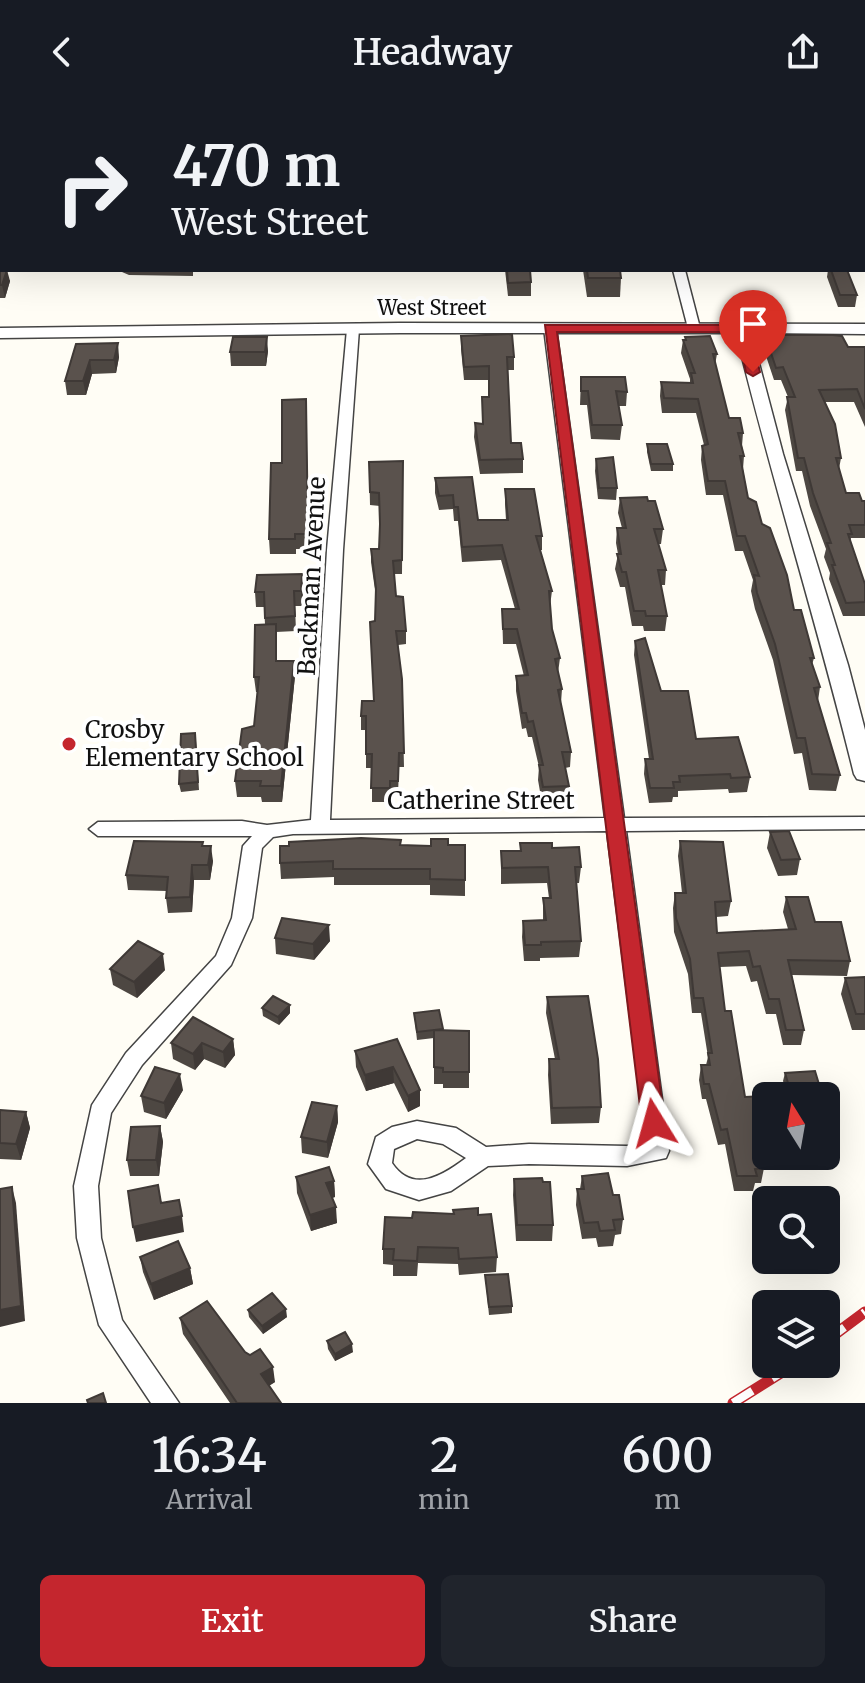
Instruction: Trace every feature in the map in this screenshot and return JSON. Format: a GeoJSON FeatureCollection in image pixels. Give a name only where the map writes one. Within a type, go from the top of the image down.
{"type":"FeatureCollection","features":[{"type":"Feature","properties":{"kind":"street"},"geometry":{"type":"LineString","coordinates":[[680,272],[694,328]]}},
{"type":"Feature","properties":{"kind":"street"},"geometry":{"type":"LineString","coordinates":[[483,1157],[529,1154],[627,1156],[658,1151],[550,328]]}},
{"type":"Feature","properties":{"kind":"street","name":"West Street"},"geometry":{"type":"LineString","coordinates":[[0,333],[550,328],[865,329]]}},
{"type":"Feature","properties":{"kind":"street"},"geometry":{"type":"LineString","coordinates":[[742,328],[774,454],[838,665],[865,774]]}},
{"type":"Feature","properties":{"kind":"street","name":"Backman Avenue"},"geometry":{"type":"LineString","coordinates":[[320,827],[335,550],[353,329]]}},
{"type":"Feature","properties":{"kind":"street","name":"Catherine Street"},"geometry":{"type":"LineString","coordinates":[[98,829],[242,828],[267,832],[293,827],[865,823]]}},
{"type":"Feature","properties":{"kind":"street"},"geometry":{"type":"LineString","coordinates":[[166,1403],[111,1325],[89,1238],[86,1186],[100,1111],[134,1059],[224,960],[242,918],[253,846],[267,832]]}},
{"type":"Feature","properties":{"kind":"building"},"geometry":{"type":"Polygon","coordinates":[[[0,272],[6,272],[2,285],[0,272]]]}},
{"type":"Feature","properties":{"kind":"building"},"geometry":{"type":"Polygon","coordinates":[[[507,272],[530,272],[531,282],[508,283],[507,272]]]}},
{"type":"Feature","properties":{"kind":"building"},"geometry":{"type":"Polygon","coordinates":[[[587,272],[620,272],[621,278],[588,278],[587,272]]]}},
{"type":"Feature","properties":{"kind":"building"},"geometry":{"type":"Polygon","coordinates":[[[832,272],[848,272],[857,295],[840,295],[832,272]]]}},
{"type":"Feature","properties":{"kind":"building"},"geometry":{"type":"Polygon","coordinates":[[[512,334],[514,357],[507,357],[511,443],[521,443],[523,459],[480,460],[475,423],[483,424],[482,397],[489,397],[489,366],[464,367],[461,336],[512,334]]]}},
{"type":"Feature","properties":{"kind":"building"},"geometry":{"type":"Polygon","coordinates":[[[765,335],[842,336],[848,347],[865,347],[865,409],[857,389],[819,390],[835,424],[841,458],[836,458],[846,493],[859,493],[865,501],[865,525],[849,525],[852,534],[848,534],[865,584],[865,602],[846,603],[832,565],[835,565],[827,543],[831,543],[804,458],[798,458],[787,397],[795,397],[783,367],[776,368],[765,335]]]}},
{"type":"Feature","properties":{"kind":"building"},"geometry":{"type":"Polygon","coordinates":[[[710,336],[717,354],[713,354],[729,418],[740,418],[743,433],[738,433],[744,456],[740,456],[748,498],[756,502],[762,524],[770,528],[787,575],[794,610],[801,610],[814,658],[810,658],[820,687],[814,688],[840,775],[812,774],[805,738],[797,738],[775,644],[757,593],[754,575],[759,576],[745,536],[737,536],[725,481],[708,481],[702,446],[708,444],[698,399],[664,398],[661,382],[693,383],[691,373],[695,373],[683,340],[686,340],[685,337],[710,336]]]}},
{"type":"Feature","properties":{"kind":"building"},"geometry":{"type":"Polygon","coordinates":[[[233,337],[267,337],[265,352],[230,352],[233,337]]]}},
{"type":"Feature","properties":{"kind":"building"},"geometry":{"type":"Polygon","coordinates":[[[118,343],[114,360],[90,360],[83,381],[65,381],[76,344],[118,343]]]}},
{"type":"Feature","properties":{"kind":"building"},"geometry":{"type":"Polygon","coordinates":[[[581,377],[625,377],[627,392],[616,391],[622,425],[592,425],[588,391],[581,391],[581,377]]]}},
{"type":"Feature","properties":{"kind":"building"},"geometry":{"type":"Polygon","coordinates":[[[306,399],[308,534],[295,534],[295,539],[269,539],[271,463],[282,463],[282,400],[306,399]]]}},
{"type":"Feature","properties":{"kind":"building"},"geometry":{"type":"Polygon","coordinates":[[[647,444],[667,444],[673,464],[651,464],[647,444]]]}},
{"type":"Feature","properties":{"kind":"building"},"geometry":{"type":"Polygon","coordinates":[[[613,457],[617,488],[599,488],[596,459],[613,457]]]}},
{"type":"Feature","properties":{"kind":"building"},"geometry":{"type":"Polygon","coordinates":[[[403,461],[402,560],[393,561],[396,596],[403,597],[406,631],[396,631],[402,679],[404,753],[399,753],[398,781],[390,781],[390,788],[371,788],[372,754],[366,754],[366,716],[361,716],[362,701],[374,701],[370,622],[375,621],[376,588],[371,549],[379,549],[380,524],[379,493],[370,492],[369,462],[403,461]]]}},
{"type":"Feature","properties":{"kind":"building"},"geometry":{"type":"Polygon","coordinates":[[[472,477],[478,520],[508,520],[505,489],[534,489],[542,536],[536,536],[552,591],[549,591],[552,629],[560,658],[555,659],[571,752],[562,752],[569,786],[543,787],[539,765],[543,765],[533,721],[528,722],[526,713],[522,713],[516,676],[528,675],[517,629],[503,629],[502,609],[519,609],[502,545],[462,547],[458,507],[454,507],[453,495],[439,496],[435,478],[472,477]]]}},
{"type":"Feature","properties":{"kind":"building"},"geometry":{"type":"Polygon","coordinates":[[[647,497],[648,501],[655,501],[663,529],[654,529],[666,570],[658,570],[667,616],[646,616],[645,611],[634,611],[626,572],[622,572],[617,554],[621,554],[617,528],[626,528],[620,498],[647,497]]]}},
{"type":"Feature","properties":{"kind":"building"},"geometry":{"type":"Polygon","coordinates":[[[302,574],[301,591],[294,591],[295,616],[265,618],[264,592],[255,592],[257,575],[302,574]]]}},
{"type":"Feature","properties":{"kind":"building"},"geometry":{"type":"Polygon","coordinates":[[[276,624],[276,661],[294,661],[281,786],[260,786],[261,781],[235,781],[242,729],[254,726],[259,677],[254,677],[255,625],[276,624]]]}},
{"type":"Feature","properties":{"kind":"building"},"geometry":{"type":"Polygon","coordinates":[[[645,638],[661,691],[688,691],[696,739],[738,737],[750,777],[731,778],[730,774],[679,776],[680,782],[673,782],[674,788],[650,788],[645,759],[653,759],[635,641],[645,638]]]}},
{"type":"Feature","properties":{"kind":"building"},"geometry":{"type":"Polygon","coordinates":[[[195,733],[198,782],[179,784],[181,734],[195,733]]]}},
{"type":"Feature","properties":{"kind":"building"},"geometry":{"type":"Polygon","coordinates":[[[789,831],[800,859],[781,860],[770,832],[789,831]]]}},
{"type":"Feature","properties":{"kind":"building"},"geometry":{"type":"Polygon","coordinates":[[[361,838],[401,840],[400,845],[431,846],[431,839],[448,839],[448,845],[465,845],[465,880],[430,879],[430,869],[333,869],[333,861],[280,863],[280,846],[289,846],[289,842],[361,838]]]}},
{"type":"Feature","properties":{"kind":"building"},"geometry":{"type":"Polygon","coordinates":[[[134,841],[203,842],[202,846],[211,846],[208,865],[192,865],[190,897],[166,898],[168,877],[126,875],[134,841]]]}},
{"type":"Feature","properties":{"kind":"building"},"geometry":{"type":"Polygon","coordinates":[[[680,841],[723,842],[731,901],[715,902],[717,933],[796,929],[786,897],[808,897],[815,922],[841,922],[850,961],[788,960],[804,1030],[786,1030],[779,999],[769,999],[760,966],[753,967],[749,951],[718,953],[725,1011],[731,1011],[745,1097],[752,1097],[752,1170],[755,1170],[757,1176],[737,1176],[727,1129],[721,1130],[709,1084],[704,1084],[701,1065],[710,1065],[708,1053],[712,1053],[703,998],[694,998],[690,959],[676,918],[675,893],[686,893],[680,841]]]}},
{"type":"Feature","properties":{"kind":"building"},"geometry":{"type":"Polygon","coordinates":[[[520,843],[552,843],[552,848],[579,847],[581,867],[575,867],[581,941],[525,945],[523,921],[546,920],[543,898],[551,898],[548,867],[502,868],[501,851],[521,851],[520,843]]]}},
{"type":"Feature","properties":{"kind":"building"},"geometry":{"type":"Polygon","coordinates":[[[282,918],[329,925],[313,944],[275,938],[282,918]]]}},
{"type":"Feature","properties":{"kind":"building"},"geometry":{"type":"Polygon","coordinates":[[[138,941],[163,954],[134,982],[110,969],[138,941]]]}},
{"type":"Feature","properties":{"kind":"building"},"geometry":{"type":"Polygon","coordinates":[[[865,977],[865,1014],[856,1014],[845,978],[865,977]]]}},
{"type":"Feature","properties":{"kind":"building"},"geometry":{"type":"Polygon","coordinates":[[[273,996],[290,1005],[278,1017],[262,1008],[273,996]]]}},
{"type":"Feature","properties":{"kind":"building"},"geometry":{"type":"Polygon","coordinates":[[[588,996],[598,1059],[601,1107],[552,1108],[549,1059],[559,1059],[547,997],[588,996]]]}},
{"type":"Feature","properties":{"kind":"building"},"geometry":{"type":"Polygon","coordinates":[[[439,1010],[443,1029],[417,1032],[414,1013],[439,1010]]]}},
{"type":"Feature","properties":{"kind":"building"},"geometry":{"type":"Polygon","coordinates":[[[193,1017],[233,1039],[223,1052],[202,1043],[193,1054],[171,1043],[193,1017]]]}},
{"type":"Feature","properties":{"kind":"building"},"geometry":{"type":"Polygon","coordinates":[[[434,1030],[469,1031],[469,1072],[443,1072],[443,1068],[434,1067],[434,1030]]]}},
{"type":"Feature","properties":{"kind":"building"},"geometry":{"type":"Polygon","coordinates":[[[397,1039],[420,1090],[408,1096],[393,1067],[365,1075],[355,1051],[397,1039]]]}},
{"type":"Feature","properties":{"kind":"building"},"geometry":{"type":"Polygon","coordinates":[[[155,1067],[180,1074],[164,1103],[141,1096],[155,1067]]]}},
{"type":"Feature","properties":{"kind":"building"},"geometry":{"type":"Polygon","coordinates":[[[815,1071],[818,1082],[788,1082],[785,1073],[815,1071]]]}},
{"type":"Feature","properties":{"kind":"building"},"geometry":{"type":"Polygon","coordinates":[[[312,1102],[337,1106],[327,1142],[301,1137],[312,1102]]]}},
{"type":"Feature","properties":{"kind":"building"},"geometry":{"type":"Polygon","coordinates":[[[0,1110],[26,1112],[16,1144],[0,1143],[0,1110]]]}},
{"type":"Feature","properties":{"kind":"building"},"geometry":{"type":"Polygon","coordinates":[[[160,1126],[156,1160],[127,1160],[131,1127],[160,1126]]]}},
{"type":"Feature","properties":{"kind":"building"},"geometry":{"type":"Polygon","coordinates":[[[329,1167],[334,1181],[326,1183],[336,1207],[310,1215],[296,1177],[329,1167]]]}},
{"type":"Feature","properties":{"kind":"building"},"geometry":{"type":"Polygon","coordinates":[[[608,1173],[613,1195],[619,1195],[623,1219],[613,1220],[615,1230],[600,1231],[598,1222],[584,1223],[577,1189],[584,1189],[582,1176],[608,1173]]]}},
{"type":"Feature","properties":{"kind":"building"},"geometry":{"type":"Polygon","coordinates":[[[542,1178],[543,1182],[550,1182],[553,1225],[517,1225],[514,1179],[542,1178]]]}},
{"type":"Feature","properties":{"kind":"building"},"geometry":{"type":"Polygon","coordinates":[[[158,1185],[161,1203],[179,1200],[182,1216],[133,1227],[128,1191],[158,1185]]]}},
{"type":"Feature","properties":{"kind":"building"},"geometry":{"type":"Polygon","coordinates":[[[12,1187],[21,1306],[0,1310],[0,1189],[12,1187]]]}},
{"type":"Feature","properties":{"kind":"building"},"geometry":{"type":"Polygon","coordinates":[[[478,1208],[478,1215],[491,1214],[497,1257],[459,1259],[458,1248],[418,1247],[417,1261],[393,1260],[394,1249],[383,1249],[385,1217],[412,1218],[413,1212],[454,1214],[453,1210],[478,1208]]]}},
{"type":"Feature","properties":{"kind":"building"},"geometry":{"type":"Polygon","coordinates":[[[178,1241],[190,1268],[151,1284],[140,1257],[178,1241]]]}},
{"type":"Feature","properties":{"kind":"building"},"geometry":{"type":"Polygon","coordinates":[[[508,1274],[512,1306],[489,1307],[485,1275],[508,1274]]]}},
{"type":"Feature","properties":{"kind":"building"},"geometry":{"type":"Polygon","coordinates":[[[272,1293],[286,1309],[262,1326],[248,1310],[272,1293]]]}},
{"type":"Feature","properties":{"kind":"building"},"geometry":{"type":"Polygon","coordinates":[[[207,1301],[245,1352],[250,1355],[260,1349],[273,1367],[261,1374],[281,1403],[237,1403],[180,1318],[207,1301]]]}},
{"type":"Feature","properties":{"kind":"building"},"geometry":{"type":"Polygon","coordinates":[[[345,1332],[352,1344],[335,1354],[327,1341],[345,1332]]]}},
{"type":"Feature","properties":{"kind":"building"},"geometry":{"type":"Polygon","coordinates":[[[103,1393],[106,1403],[88,1403],[87,1400],[103,1393]]]}},
{"type":"Feature","properties":{"kind":"railway"},"geometry":{"type":"LineString","coordinates":[[840,1331],[865,1312]]}},
{"type":"Feature","properties":{"kind":"railway"},"geometry":{"type":"LineString","coordinates":[[733,1403],[773,1378]]}},
{"type":"Feature","properties":{"kind":"place","name":"Crosby Elementary School"},"geometry":{"type":"Point","coordinates":[69,744]}},
{"type":"Feature","properties":{"kind":"route"},"geometry":{"type":"LineString","coordinates":[[654,1123],[550,328],[742,328],[753,372]]}}]}
